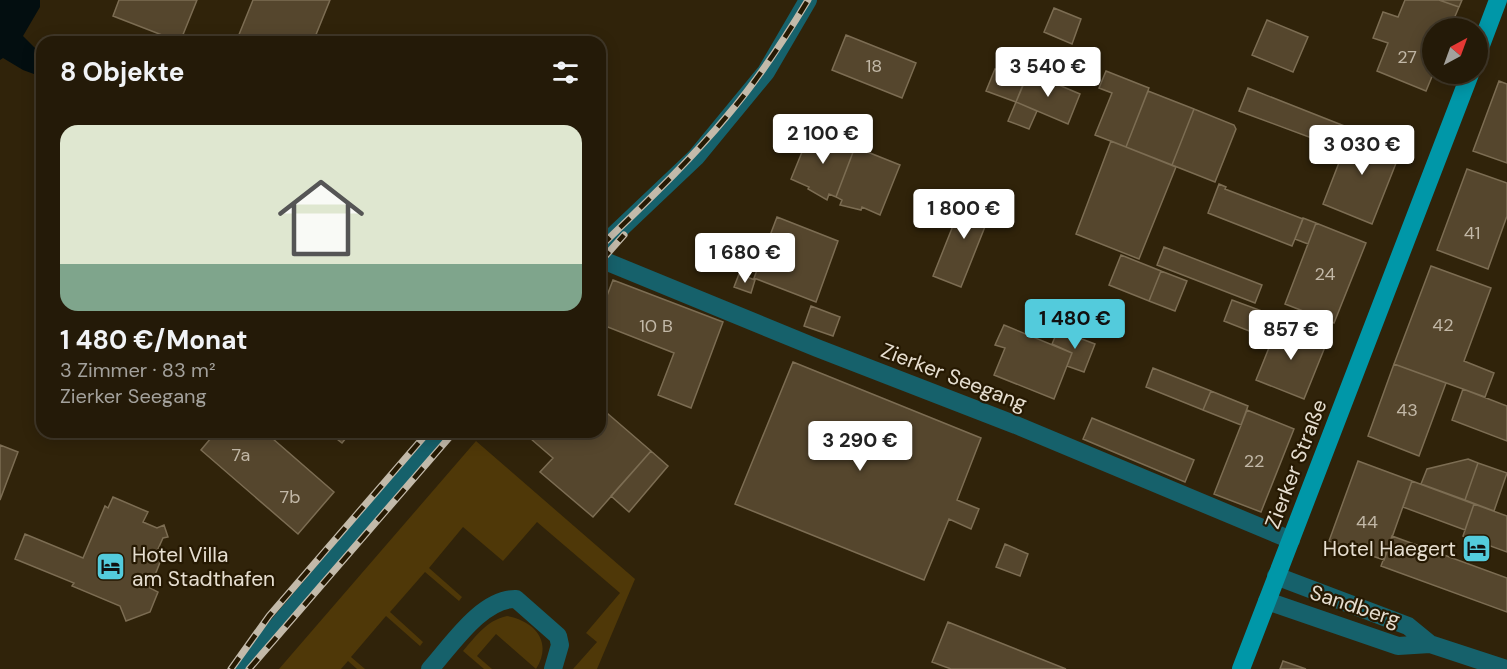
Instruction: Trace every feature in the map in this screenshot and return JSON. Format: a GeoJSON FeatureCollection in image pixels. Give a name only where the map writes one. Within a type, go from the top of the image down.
{"type":"FeatureCollection","features":[{"type":"Feature","properties":{"kind":"main road"},"geometry":{"type":"LineString","coordinates":[[1488,26],[1498,0]]}},
{"type":"Feature","properties":{"kind":"main road","name":"Zierker Straße"},"geometry":{"type":"LineString","coordinates":[[1241,669],[1466,84]]}},
{"type":"Feature","properties":{"kind":"street"},"geometry":{"type":"LineString","coordinates":[[606,242],[696,157],[766,72],[808,0]]}},
{"type":"Feature","properties":{"kind":"street","name":"Zierker Seegang"},"geometry":{"type":"LineString","coordinates":[[606,261],[1016,426],[1291,540]]}},
{"type":"Feature","properties":{"kind":"street"},"geometry":{"type":"LineString","coordinates":[[241,669],[437,438]]}},
{"type":"Feature","properties":{"kind":"street","name":"Sandberg"},"geometry":{"type":"LineString","coordinates":[[1276,576],[1408,626],[1430,644],[1506,669]]}},
{"type":"Feature","properties":{"kind":"street"},"geometry":{"type":"LineString","coordinates":[[430,669],[477,617],[492,605],[506,599],[516,599],[558,636],[560,645],[552,669]]}},
{"type":"Feature","properties":{"kind":"street","name":"Sandberg"},"geometry":{"type":"LineString","coordinates":[[1267,601],[1398,646],[1430,644]]}},
{"type":"Feature","properties":{"kind":"shaded area"},"geometry":{"type":"Polygon","coordinates":[[[0,0],[40,0],[40,7],[23,36],[36,49],[36,75],[3,58],[0,60],[0,0]]]}},
{"type":"Feature","properties":{"kind":"shaded area"},"geometry":{"type":"Polygon","coordinates":[[[476,441],[635,579],[597,669],[573,669],[597,642],[586,633],[620,593],[537,522],[503,561],[463,527],[429,568],[462,597],[459,601],[425,572],[390,612],[423,642],[420,646],[386,616],[351,657],[365,669],[357,669],[348,661],[341,669],[279,669],[476,441]]]}},
{"type":"Feature","properties":{"kind":"shaded area"},"geometry":{"type":"Polygon","coordinates":[[[507,616],[526,623],[538,634],[543,650],[536,669],[496,634],[477,656],[492,669],[484,669],[463,651],[493,621],[507,616]]]}},
{"type":"Feature","properties":{"kind":"building"},"geometry":{"type":"Polygon","coordinates":[[[119,0],[197,0],[182,36],[165,36],[113,16],[119,0]]]}},
{"type":"Feature","properties":{"kind":"building"},"geometry":{"type":"Polygon","coordinates":[[[253,0],[330,0],[315,36],[238,36],[253,0]]]}},
{"type":"Feature","properties":{"kind":"building"},"geometry":{"type":"Polygon","coordinates":[[[1405,0],[1439,0],[1459,7],[1454,18],[1422,18],[1422,84],[1429,84],[1426,91],[1377,71],[1388,43],[1373,38],[1383,12],[1398,17],[1405,0]]]}},
{"type":"Feature","properties":{"kind":"building"},"geometry":{"type":"Polygon","coordinates":[[[1439,0],[1462,0],[1459,7],[1439,0]]]}},
{"type":"Feature","properties":{"kind":"building"},"geometry":{"type":"Polygon","coordinates":[[[1054,8],[1081,19],[1072,44],[1044,32],[1054,8]]]}},
{"type":"Feature","properties":{"kind":"building"},"geometry":{"type":"Polygon","coordinates":[[[1267,20],[1308,37],[1293,72],[1252,55],[1267,20]]]}},
{"type":"Feature","properties":{"kind":"building"},"geometry":{"type":"Polygon","coordinates":[[[846,35],[916,63],[902,98],[832,70],[846,35]]]}},
{"type":"Feature","properties":{"kind":"building"},"geometry":{"type":"Polygon","coordinates":[[[995,69],[1025,81],[1016,102],[986,91],[995,69]]]}},
{"type":"Feature","properties":{"kind":"building"},"geometry":{"type":"Polygon","coordinates":[[[1106,71],[1149,88],[1126,147],[1095,135],[1112,93],[1099,88],[1106,71]]]}},
{"type":"Feature","properties":{"kind":"building"},"geometry":{"type":"Polygon","coordinates":[[[1028,72],[1080,94],[1068,124],[1016,102],[1028,72]]]}},
{"type":"Feature","properties":{"kind":"building"},"geometry":{"type":"Polygon","coordinates":[[[1499,81],[1507,84],[1507,163],[1473,151],[1499,81]]]}},
{"type":"Feature","properties":{"kind":"building"},"geometry":{"type":"Polygon","coordinates":[[[1248,88],[1352,129],[1344,150],[1239,111],[1248,88]]]}},
{"type":"Feature","properties":{"kind":"building"},"geometry":{"type":"Polygon","coordinates":[[[1148,91],[1194,109],[1172,165],[1126,147],[1148,91]]]}},
{"type":"Feature","properties":{"kind":"building"},"geometry":{"type":"Polygon","coordinates":[[[1016,102],[1037,111],[1029,129],[1008,121],[1016,102]]]}},
{"type":"Feature","properties":{"kind":"building"},"geometry":{"type":"Polygon","coordinates":[[[1194,109],[1234,125],[1236,129],[1215,182],[1172,165],[1194,109]]]}},
{"type":"Feature","properties":{"kind":"building"},"geometry":{"type":"Polygon","coordinates":[[[1352,129],[1402,148],[1372,224],[1323,204],[1352,129]]]}},
{"type":"Feature","properties":{"kind":"building"},"geometry":{"type":"Polygon","coordinates":[[[811,130],[855,147],[836,197],[829,194],[827,200],[808,189],[809,187],[791,179],[811,130]]]}},
{"type":"Feature","properties":{"kind":"building"},"geometry":{"type":"Polygon","coordinates":[[[1111,141],[1176,167],[1139,259],[1076,234],[1111,141]]]}},
{"type":"Feature","properties":{"kind":"building"},"geometry":{"type":"Polygon","coordinates":[[[855,147],[900,165],[880,215],[862,207],[861,210],[840,205],[842,200],[836,197],[855,147]]]}},
{"type":"Feature","properties":{"kind":"building"},"geometry":{"type":"Polygon","coordinates":[[[1467,169],[1507,183],[1507,216],[1488,269],[1437,250],[1467,169]]]}},
{"type":"Feature","properties":{"kind":"building"},"geometry":{"type":"Polygon","coordinates":[[[1219,184],[1226,187],[1225,189],[1303,219],[1292,246],[1208,213],[1219,184]]]}},
{"type":"Feature","properties":{"kind":"building"},"geometry":{"type":"Polygon","coordinates":[[[966,193],[994,204],[961,287],[933,276],[966,193]]]}},
{"type":"Feature","properties":{"kind":"building"},"geometry":{"type":"Polygon","coordinates":[[[777,217],[838,241],[816,302],[754,278],[777,217]]]}},
{"type":"Feature","properties":{"kind":"building"},"geometry":{"type":"Polygon","coordinates":[[[1303,218],[1316,223],[1308,244],[1295,239],[1303,218]]]}},
{"type":"Feature","properties":{"kind":"building"},"geometry":{"type":"Polygon","coordinates":[[[1316,223],[1366,243],[1334,323],[1285,304],[1316,223]]]}},
{"type":"Feature","properties":{"kind":"building"},"geometry":{"type":"Polygon","coordinates":[[[1164,247],[1262,285],[1255,303],[1157,265],[1164,247]]]}},
{"type":"Feature","properties":{"kind":"building"},"geometry":{"type":"Polygon","coordinates":[[[1121,255],[1161,271],[1149,301],[1109,285],[1121,255]]]}},
{"type":"Feature","properties":{"kind":"building"},"geometry":{"type":"Polygon","coordinates":[[[1431,266],[1491,288],[1464,361],[1494,373],[1485,397],[1394,364],[1431,266]]]}},
{"type":"Feature","properties":{"kind":"building"},"geometry":{"type":"Polygon","coordinates":[[[1161,271],[1187,281],[1175,311],[1149,301],[1161,271]]]}},
{"type":"Feature","properties":{"kind":"building"},"geometry":{"type":"Polygon","coordinates":[[[739,274],[755,280],[751,293],[734,287],[739,274]]]}},
{"type":"Feature","properties":{"kind":"building"},"geometry":{"type":"Polygon","coordinates":[[[613,280],[723,322],[691,408],[658,395],[674,353],[606,326],[606,298],[613,280]]]}},
{"type":"Feature","properties":{"kind":"building"},"geometry":{"type":"Polygon","coordinates":[[[1232,300],[1281,318],[1272,340],[1224,321],[1232,300]]]}},
{"type":"Feature","properties":{"kind":"building"},"geometry":{"type":"Polygon","coordinates":[[[811,306],[840,317],[833,336],[804,326],[811,306]]]}},
{"type":"Feature","properties":{"kind":"building"},"geometry":{"type":"Polygon","coordinates":[[[1279,323],[1327,342],[1304,399],[1256,380],[1279,323]]]}},
{"type":"Feature","properties":{"kind":"building"},"geometry":{"type":"Polygon","coordinates":[[[1004,325],[1072,353],[1054,399],[994,375],[1005,348],[995,345],[1004,325]]]}},
{"type":"Feature","properties":{"kind":"building"},"geometry":{"type":"Polygon","coordinates":[[[1058,330],[1095,344],[1084,372],[1067,366],[1072,353],[1052,344],[1058,330]]]}},
{"type":"Feature","properties":{"kind":"building"},"geometry":{"type":"Polygon","coordinates":[[[793,362],[981,438],[957,500],[979,509],[971,529],[949,519],[924,580],[735,504],[793,362]]]}},
{"type":"Feature","properties":{"kind":"building"},"geometry":{"type":"Polygon","coordinates":[[[1394,364],[1446,383],[1419,456],[1368,436],[1394,364]]]}},
{"type":"Feature","properties":{"kind":"building"},"geometry":{"type":"Polygon","coordinates":[[[1153,368],[1211,391],[1203,410],[1146,387],[1153,368]]]}},
{"type":"Feature","properties":{"kind":"building"},"geometry":{"type":"Polygon","coordinates":[[[1463,389],[1507,406],[1507,441],[1452,420],[1463,389]]]}},
{"type":"Feature","properties":{"kind":"building"},"geometry":{"type":"Polygon","coordinates":[[[1211,391],[1248,406],[1241,425],[1203,410],[1211,391]]]}},
{"type":"Feature","properties":{"kind":"building"},"geometry":{"type":"Polygon","coordinates":[[[1247,410],[1294,429],[1261,512],[1214,494],[1247,410]]]}},
{"type":"Feature","properties":{"kind":"building"},"geometry":{"type":"Polygon","coordinates":[[[606,412],[651,451],[593,517],[540,472],[553,458],[530,438],[606,438],[606,412]]]}},
{"type":"Feature","properties":{"kind":"building"},"geometry":{"type":"Polygon","coordinates":[[[1092,418],[1194,460],[1185,482],[1083,439],[1092,418]]]}},
{"type":"Feature","properties":{"kind":"building"},"geometry":{"type":"Polygon","coordinates":[[[211,438],[272,438],[334,492],[298,534],[201,450],[211,438]]]}},
{"type":"Feature","properties":{"kind":"building"},"geometry":{"type":"Polygon","coordinates":[[[336,438],[346,438],[342,443],[336,438]]]}},
{"type":"Feature","properties":{"kind":"building"},"geometry":{"type":"Polygon","coordinates":[[[0,445],[18,452],[0,500],[0,445]]]}},
{"type":"Feature","properties":{"kind":"building"},"geometry":{"type":"Polygon","coordinates":[[[651,451],[668,466],[629,512],[611,496],[651,451]]]}},
{"type":"Feature","properties":{"kind":"building"},"geometry":{"type":"Polygon","coordinates":[[[1468,459],[1478,463],[1465,500],[1421,484],[1427,469],[1468,459]]]}},
{"type":"Feature","properties":{"kind":"building"},"geometry":{"type":"Polygon","coordinates":[[[1358,461],[1412,481],[1384,560],[1329,541],[1358,461]]]}},
{"type":"Feature","properties":{"kind":"building"},"geometry":{"type":"Polygon","coordinates":[[[1478,463],[1507,473],[1494,511],[1465,500],[1478,463]]]}},
{"type":"Feature","properties":{"kind":"building"},"geometry":{"type":"Polygon","coordinates":[[[1412,481],[1474,504],[1465,530],[1403,507],[1412,481]]]}},
{"type":"Feature","properties":{"kind":"building"},"geometry":{"type":"Polygon","coordinates":[[[113,497],[148,512],[143,522],[157,528],[164,525],[168,537],[163,538],[158,549],[164,552],[150,588],[158,592],[150,612],[126,621],[120,606],[72,586],[74,583],[15,559],[25,534],[83,558],[105,506],[108,508],[113,497]]]}},
{"type":"Feature","properties":{"kind":"building"},"geometry":{"type":"Polygon","coordinates":[[[1474,504],[1507,516],[1507,552],[1463,536],[1474,504]]]}},
{"type":"Feature","properties":{"kind":"building"},"geometry":{"type":"Polygon","coordinates":[[[1392,536],[1507,578],[1507,612],[1381,566],[1392,536]]]}},
{"type":"Feature","properties":{"kind":"building"},"geometry":{"type":"Polygon","coordinates":[[[1005,544],[1028,554],[1020,576],[996,567],[1005,544]]]}},
{"type":"Feature","properties":{"kind":"building"},"geometry":{"type":"Polygon","coordinates":[[[948,622],[1066,669],[951,669],[932,662],[948,622]]]}},
{"type":"Feature","properties":{"kind":"building"},"geometry":{"type":"Polygon","coordinates":[[[1283,661],[1306,669],[1280,669],[1283,661]]]}},
{"type":"Feature","properties":{"kind":"railway"},"geometry":{"type":"LineString","coordinates":[[606,241],[681,167],[727,116],[770,60],[808,0]]}},
{"type":"Feature","properties":{"kind":"railway"},"geometry":{"type":"LineString","coordinates":[[606,255],[624,235]]}},
{"type":"Feature","properties":{"kind":"railway"},"geometry":{"type":"LineString","coordinates":[[231,669],[269,616],[423,438]]}},
{"type":"Feature","properties":{"kind":"railway"},"geometry":{"type":"LineString","coordinates":[[249,669],[449,438]]}},
{"type":"Feature","properties":{"kind":"place","name":"Hotel Haegert"},"geometry":{"type":"Point","coordinates":[1477,549]}},
{"type":"Feature","properties":{"kind":"place","name":"Hotel Villa am Stadthafen"},"geometry":{"type":"Point","coordinates":[111,567]}}]}
